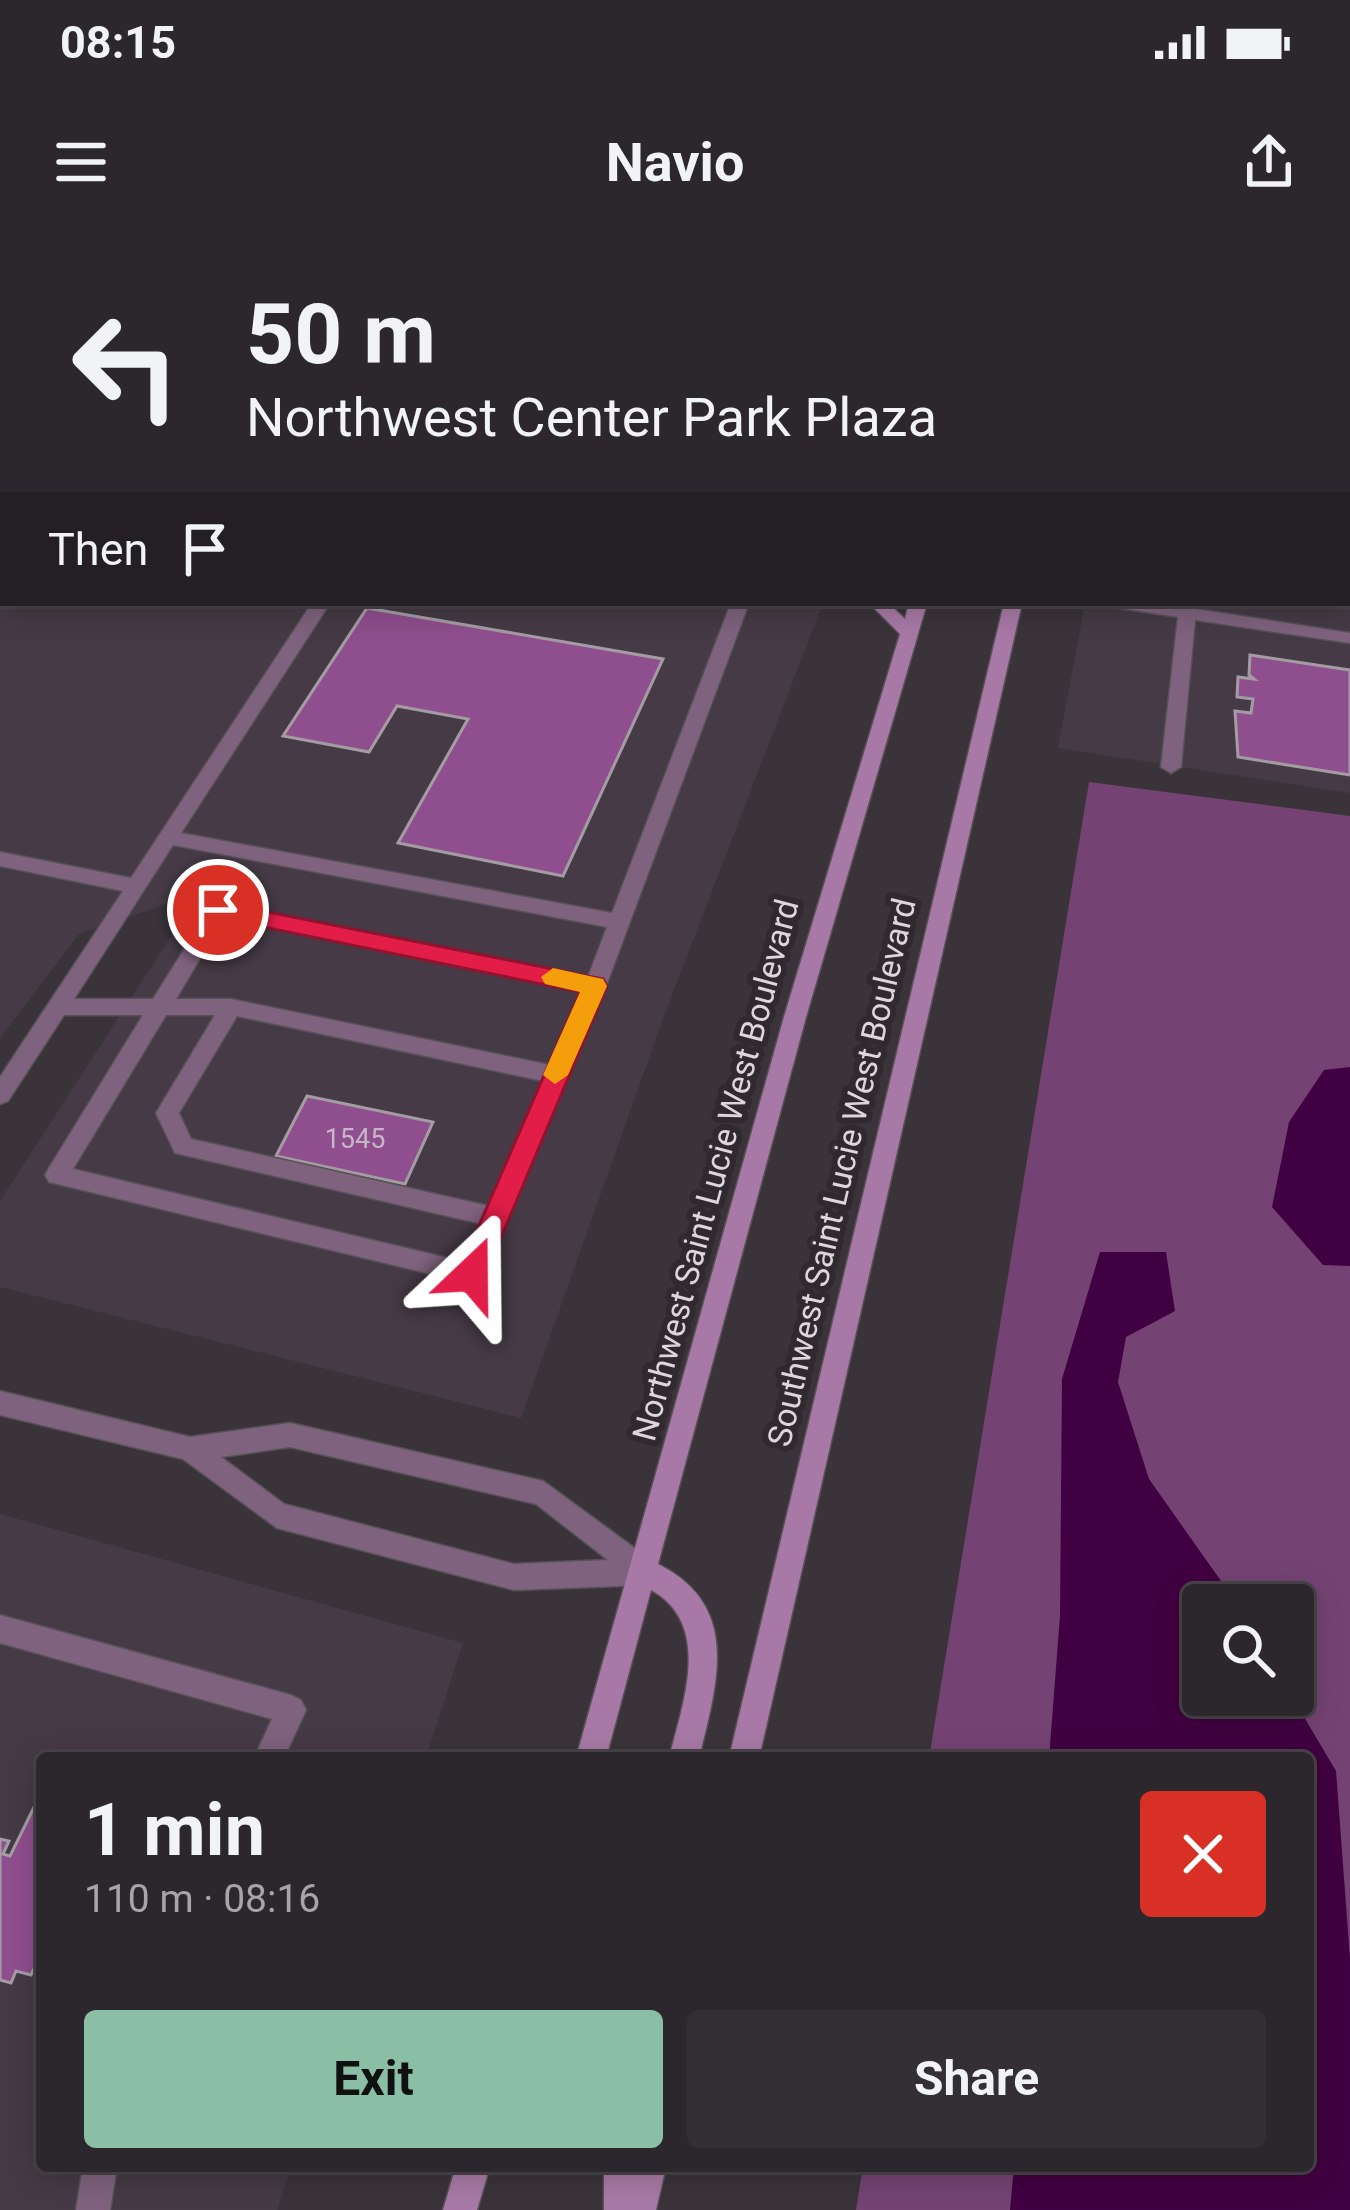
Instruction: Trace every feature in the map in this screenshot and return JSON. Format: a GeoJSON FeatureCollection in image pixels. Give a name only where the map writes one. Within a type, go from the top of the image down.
{"type":"FeatureCollection","features":[{"type":"Feature","properties":{"kind":"main road"},"geometry":{"type":"LineString","coordinates":[[881,606],[909,633]]}},
{"type":"Feature","properties":{"kind":"main road","name":"Northwest Saint Lucie West Boulevard"},"geometry":{"type":"LineString","coordinates":[[593,1752],[795,1017],[917,606]]}},
{"type":"Feature","properties":{"kind":"main road","name":"Southwest Saint Lucie West Boulevard"},"geometry":{"type":"LineString","coordinates":[[745,1752],[1012,606]]}},
{"type":"Feature","properties":{"kind":"main road"},"geometry":{"type":"LineString","coordinates":[[645,1572],[683,1594],[698,1617],[702,1680],[685,1752]]}},
{"type":"Feature","properties":{"kind":"main road"},"geometry":{"type":"LineString","coordinates":[[460,2210],[471,2172]]}},
{"type":"Feature","properties":{"kind":"main road"},"geometry":{"type":"LineString","coordinates":[[621,2172],[621,2210]]}},
{"type":"Feature","properties":{"kind":"main road"},"geometry":{"type":"LineString","coordinates":[[638,2210],[648,2172]]}},
{"type":"Feature","properties":{"kind":"street"},"geometry":{"type":"LineString","coordinates":[[0,1096],[319,606]]}},
{"type":"Feature","properties":{"kind":"street"},"geometry":{"type":"LineString","coordinates":[[595,986],[218,910],[57,1175],[472,1274],[595,986],[739,606]]}},
{"type":"Feature","properties":{"kind":"street"},"geometry":{"type":"LineString","coordinates":[[1171,767],[1188,608],[1350,638]]}},
{"type":"Feature","properties":{"kind":"street"},"geometry":{"type":"LineString","coordinates":[[166,837],[617,921]]}},
{"type":"Feature","properties":{"kind":"street"},"geometry":{"type":"LineString","coordinates":[[0,860],[134,886]]}},
{"type":"Feature","properties":{"kind":"street"},"geometry":{"type":"LineString","coordinates":[[55,1007],[231,1007],[555,1075]]}},
{"type":"Feature","properties":{"kind":"street"},"geometry":{"type":"LineString","coordinates":[[231,1007],[167,1113],[183,1146],[496,1217]]}},
{"type":"Feature","properties":{"kind":"street"},"geometry":{"type":"LineString","coordinates":[[0,1403],[190,1449],[290,1435],[543,1493],[645,1572]]}},
{"type":"Feature","properties":{"kind":"street"},"geometry":{"type":"LineString","coordinates":[[190,1449],[278,1515],[514,1577],[645,1572]]}},
{"type":"Feature","properties":{"kind":"street"},"geometry":{"type":"LineString","coordinates":[[0,1630],[291,1710],[272,1752]]}},
{"type":"Feature","properties":{"kind":"street"},"geometry":{"type":"LineString","coordinates":[[93,2210],[99,2172]]}},
{"type":"Feature","properties":{"kind":"shaded area"},"geometry":{"type":"Polygon","coordinates":[[[0,606],[822,606],[664,1016],[521,1418],[0,1287],[0,1201],[199,893],[80,933],[0,1038],[0,606]]]}},
{"type":"Feature","properties":{"kind":"shaded area"},"geometry":{"type":"Polygon","coordinates":[[[1084,606],[1350,606],[1350,793],[1058,748],[1084,606]]]}},
{"type":"Feature","properties":{"kind":"shaded area"},"geometry":{"type":"Polygon","coordinates":[[[1089,782],[1350,816],[1350,2210],[856,2210],[862,2172],[1314,2172],[1314,1752],[930,1752],[1089,782]]]}},
{"type":"Feature","properties":{"kind":"shaded area"},"geometry":{"type":"Polygon","coordinates":[[[1350,1067],[1350,1266],[1323,1265],[1272,1207],[1289,1122],[1324,1070],[1350,1067]]]}},
{"type":"Feature","properties":{"kind":"shaded area"},"geometry":{"type":"Polygon","coordinates":[[[1100,1252],[1166,1252],[1175,1311],[1126,1337],[1118,1382],[1149,1479],[1223,1584],[1182,1584],[1182,1716],[1303,1716],[1336,1771],[1350,1958],[1350,2210],[1010,2210],[1013,2172],[1314,2172],[1314,1752],[1049,1752],[1060,1616],[1062,1379],[1100,1252]]]}},
{"type":"Feature","properties":{"kind":"shaded area"},"geometry":{"type":"Polygon","coordinates":[[[0,1514],[463,1643],[428,1752],[36,1752],[36,2172],[290,2172],[277,2210],[0,2210],[0,1514]]]}},
{"type":"Feature","properties":{"kind":"building"},"geometry":{"type":"Polygon","coordinates":[[[367,608],[663,659],[563,876],[398,843],[468,719],[397,706],[369,752],[283,736],[367,608]]]}},
{"type":"Feature","properties":{"kind":"building"},"geometry":{"type":"Polygon","coordinates":[[[1250,655],[1350,670],[1350,775],[1238,757],[1235,711],[1251,713],[1253,699],[1237,697],[1238,677],[1254,679],[1249,675],[1250,655]]]}},
{"type":"Feature","properties":{"kind":"building"},"geometry":{"type":"Polygon","coordinates":[[[307,1096],[433,1122],[405,1184],[276,1156],[307,1096]]]}},
{"type":"Feature","properties":{"kind":"building"},"geometry":{"type":"Polygon","coordinates":[[[36,1803],[36,1965],[31,1975],[16,1971],[11,1983],[0,1980],[0,1839],[9,1841],[3,1854],[10,1856],[36,1803]]]}},
{"type":"Feature","properties":{"kind":"slow traffic"},"geometry":{"type":"LineString","coordinates":[[553,977],[595,986],[555,1075]]}},
{"type":"Feature","properties":{"kind":"route"},"geometry":{"type":"LineString","coordinates":[[218,910],[595,986],[472,1274]]}}]}
